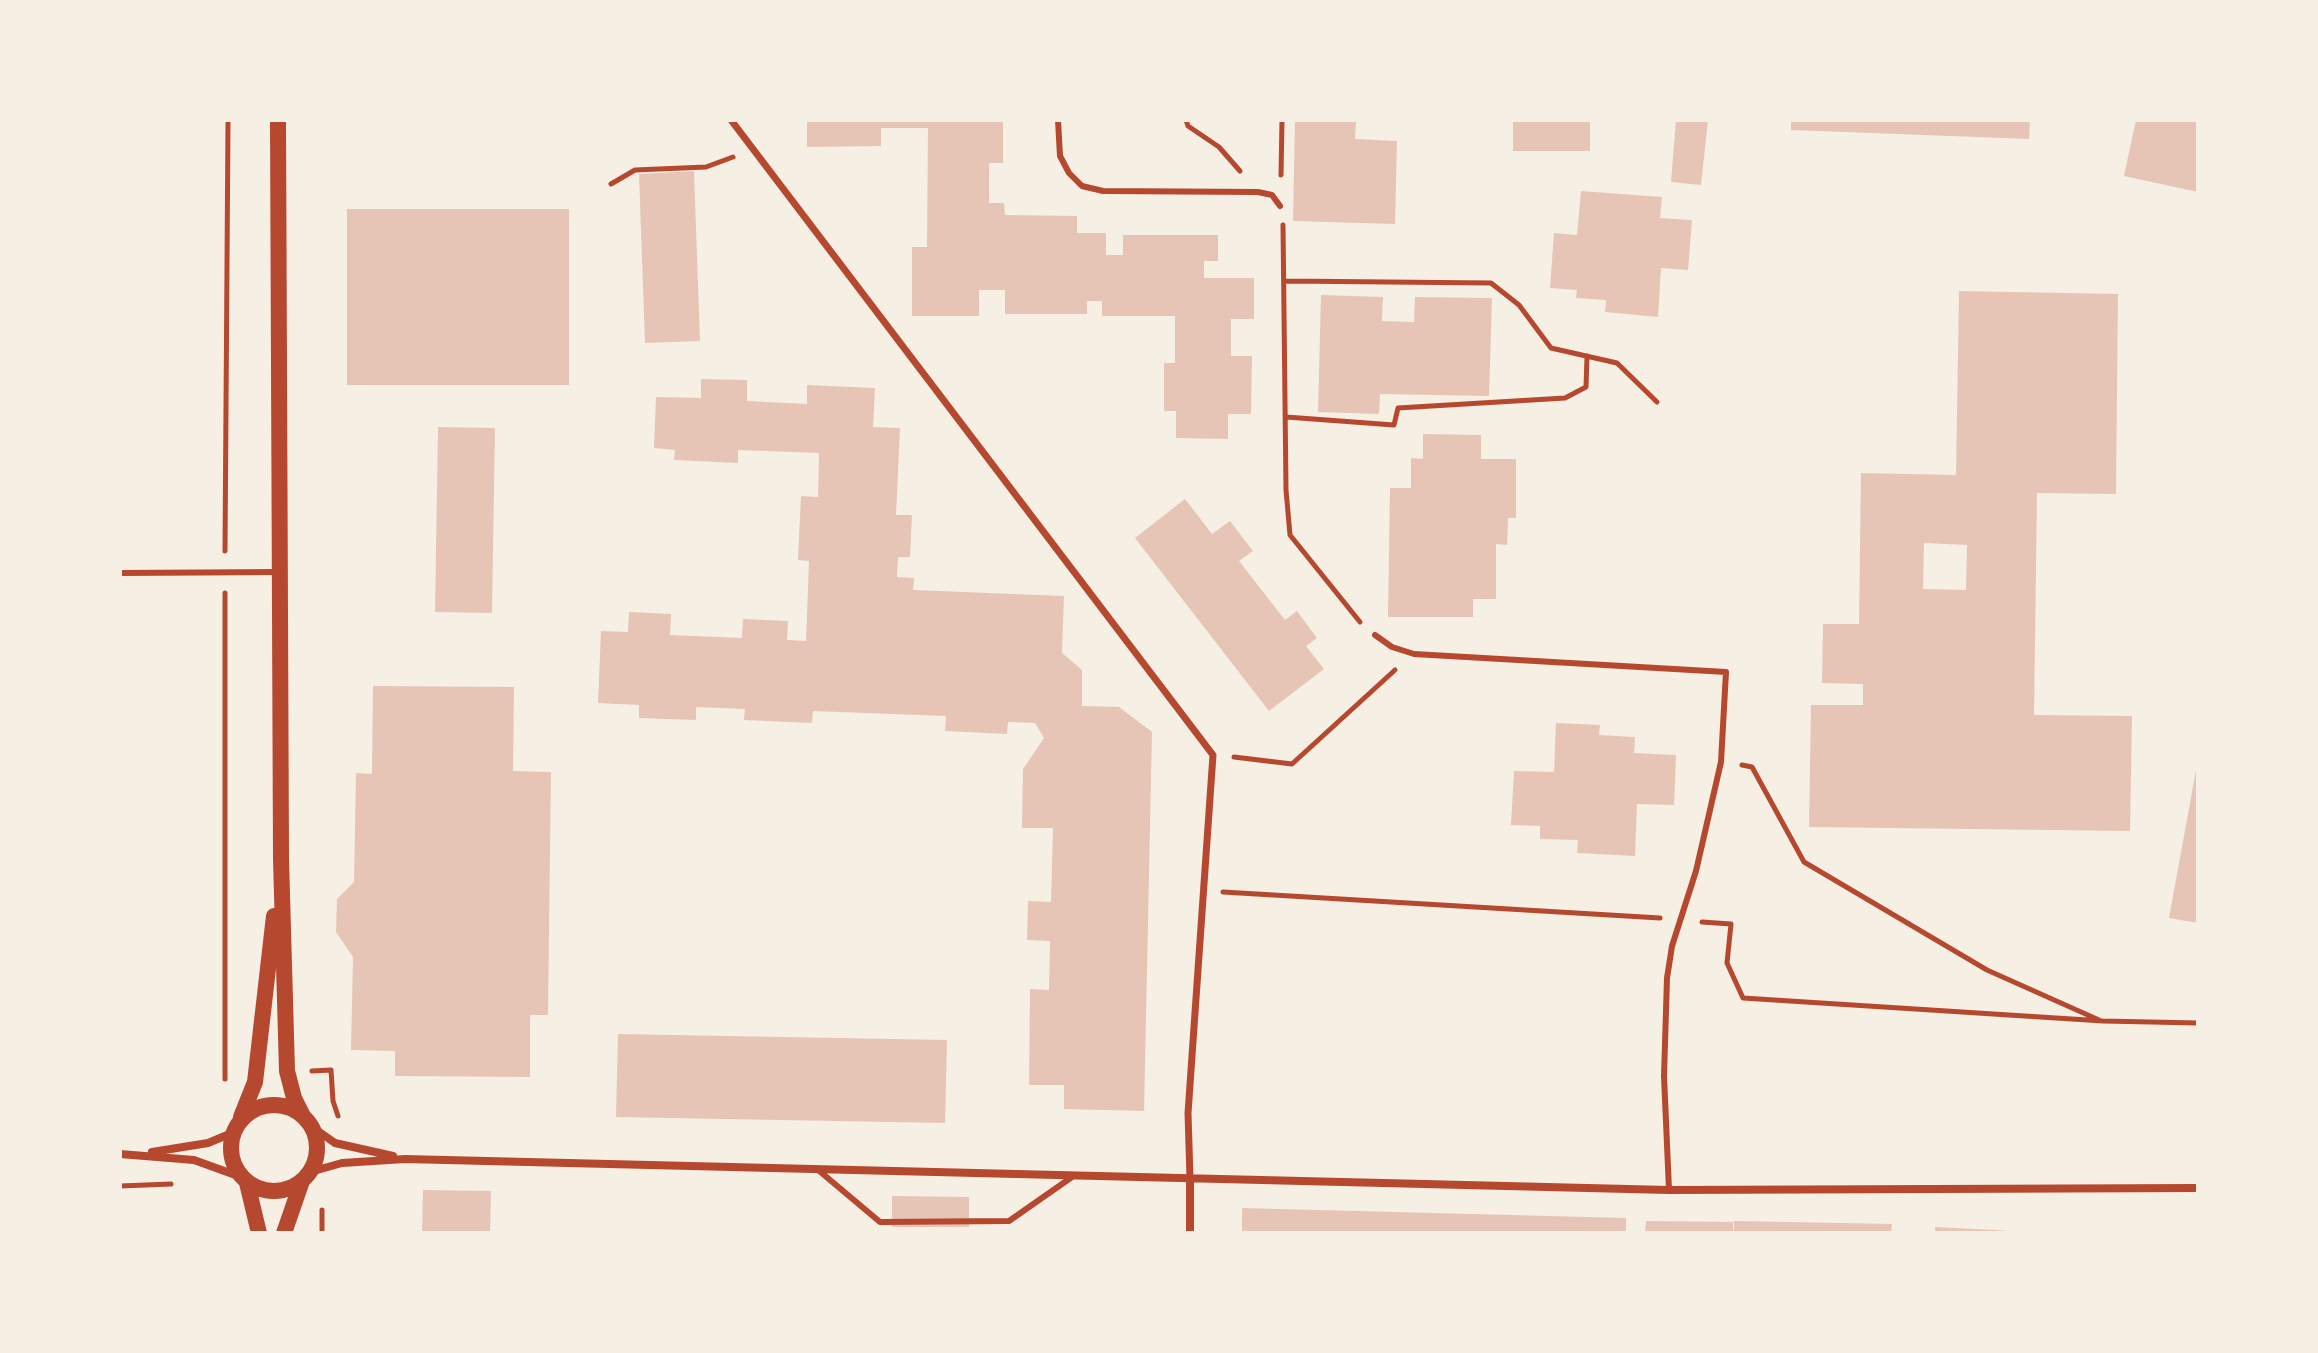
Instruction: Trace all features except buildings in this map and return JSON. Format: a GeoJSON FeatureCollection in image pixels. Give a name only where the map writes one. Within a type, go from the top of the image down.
{"type":"FeatureCollection","features":[{"type":"Feature","properties":{"kind":"main road"},"geometry":{"type":"LineString","coordinates":[[278,120],[281,859],[288,1075],[294,1098],[308,1121],[317,1150],[284,1233]]}},
{"type":"Feature","properties":{"kind":"main road"},"geometry":{"type":"LineString","coordinates":[[259,1233],[244,1180],[231,1156],[236,1127],[255,1082],[281,859]]}},
{"type":"Feature","properties":{"kind":"main road"},"geometry":{"type":"LineString","coordinates":[[236,1127],[250,1112],[263,1106],[291,1108],[308,1121]]}},
{"type":"Feature","properties":{"kind":"main road"},"geometry":{"type":"LineString","coordinates":[[244,1180],[261,1190],[275,1191],[290,1188],[306,1176]]}},
{"type":"Feature","properties":{"kind":"street"},"geometry":{"type":"LineString","coordinates":[[731,120],[1213,755],[1188,1113],[1190,1233]]}},
{"type":"Feature","properties":{"kind":"street"},"geometry":{"type":"LineString","coordinates":[[308,1121],[335,1143],[405,1159]]}},
{"type":"Feature","properties":{"kind":"street"},"geometry":{"type":"LineString","coordinates":[[139,1154],[208,1143],[236,1127]]}},
{"type":"Feature","properties":{"kind":"street"},"geometry":{"type":"LineString","coordinates":[[120,1154],[194,1160],[244,1180]]}},
{"type":"Feature","properties":{"kind":"street"},"geometry":{"type":"LineString","coordinates":[[306,1176],[342,1163],[405,1159],[1669,1190],[2198,1188]]}},
{"type":"Feature","properties":{"kind":"lane"},"geometry":{"type":"LineString","coordinates":[[1058,120],[1060,156],[1069,173],[1082,186],[1103,191],[1258,192],[1272,195],[1280,206]]}},
{"type":"Feature","properties":{"kind":"lane"},"geometry":{"type":"LineString","coordinates":[[120,573],[280,572]]}},
{"type":"Feature","properties":{"kind":"lane"},"geometry":{"type":"LineString","coordinates":[[1375,635],[1392,647],[1414,654],[1726,672],[1721,762],[1696,871],[1679,919],[1667,978],[1664,1076],[1669,1190]]}},
{"type":"Feature","properties":{"kind":"lane"},"geometry":{"type":"LineString","coordinates":[[817,1169],[880,1222],[1009,1221],[1072,1177]]}},
{"type":"Feature","properties":{"kind":"path"},"geometry":{"type":"LineString","coordinates":[[225,553],[228,120]]}},
{"type":"Feature","properties":{"kind":"path"},"geometry":{"type":"LineString","coordinates":[[1186,120],[1188,126],[1219,147],[1258,192]]}},
{"type":"Feature","properties":{"kind":"path"},"geometry":{"type":"LineString","coordinates":[[1282,120],[1280,206],[1284,228],[1287,516],[1290,535],[1375,635]]}},
{"type":"Feature","properties":{"kind":"path"},"geometry":{"type":"LineString","coordinates":[[611,184],[635,170],[706,167],[753,149]]}},
{"type":"Feature","properties":{"kind":"path"},"geometry":{"type":"LineString","coordinates":[[1285,281],[1491,283],[1519,305],[1551,348],[1617,363],[1657,402]]}},
{"type":"Feature","properties":{"kind":"path"},"geometry":{"type":"LineString","coordinates":[[1286,417],[1394,425],[1398,408],[1565,398],[1586,387],[1587,356]]}},
{"type":"Feature","properties":{"kind":"path"},"geometry":{"type":"LineString","coordinates":[[225,594],[225,1087]]}},
{"type":"Feature","properties":{"kind":"path"},"geometry":{"type":"LineString","coordinates":[[1213,755],[1292,764],[1414,654]]}},
{"type":"Feature","properties":{"kind":"path"},"geometry":{"type":"LineString","coordinates":[[1721,762],[1752,767],[1804,862],[1987,970],[2103,1021]]}},
{"type":"Feature","properties":{"kind":"path"},"geometry":{"type":"LineString","coordinates":[[1202,891],[1731,924],[1727,963],[1743,998],[2103,1021],[2198,1023]]}},
{"type":"Feature","properties":{"kind":"path"},"geometry":{"type":"LineString","coordinates":[[310,1071],[331,1070],[333,1101],[338,1118],[348,1126]]}},
{"type":"Feature","properties":{"kind":"path"},"geometry":{"type":"LineString","coordinates":[[120,1186],[180,1185]]}},
{"type":"Feature","properties":{"kind":"path"},"geometry":{"type":"LineString","coordinates":[[322,1198],[322,1233]]}}]}
